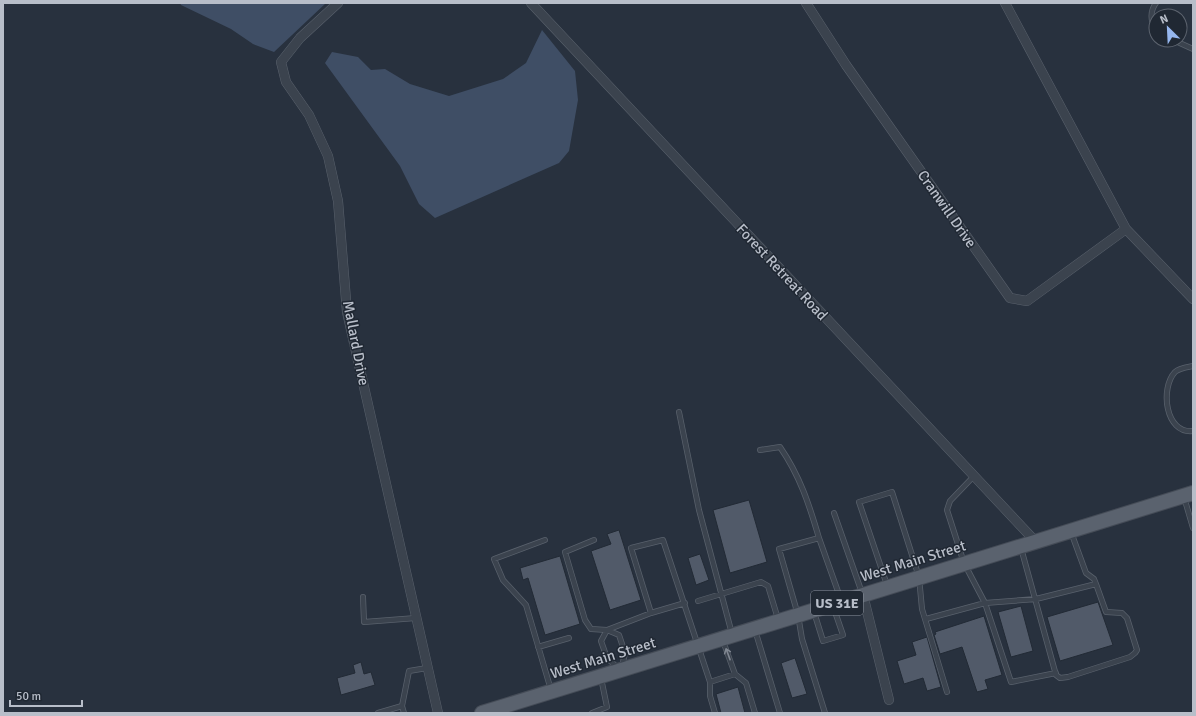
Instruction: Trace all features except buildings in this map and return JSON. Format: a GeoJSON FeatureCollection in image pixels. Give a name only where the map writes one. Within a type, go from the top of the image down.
{"type":"FeatureCollection","features":[{"type":"Feature","properties":{"kind":"main road","name":"West Main Street"},"geometry":{"type":"LineString","coordinates":[[482,713],[1188,494]]}},
{"type":"Feature","properties":{"kind":"street","name":"Mallard Drive"},"geometry":{"type":"LineString","coordinates":[[338,3],[300,38],[281,62],[286,82],[309,115],[328,156],[338,201],[347,312],[438,713]]}},
{"type":"Feature","properties":{"kind":"street","name":"Forest Retreat Road"},"geometry":{"type":"LineString","coordinates":[[530,3],[1035,542]]}},
{"type":"Feature","properties":{"kind":"street","name":"Cranwill Drive"},"geometry":{"type":"LineString","coordinates":[[806,3],[846,65],[1010,298],[1027,301],[1126,229]]}},
{"type":"Feature","properties":{"kind":"street"},"geometry":{"type":"LineString","coordinates":[[1005,3],[1126,229],[1193,299]]}},
{"type":"Feature","properties":{"kind":"street"},"geometry":{"type":"LineString","coordinates":[[863,595],[889,700]]}},
{"type":"Feature","properties":{"kind":"lane"},"geometry":{"type":"LineString","coordinates":[[1193,366],[1176,371],[1170,379],[1167,402],[1173,423],[1180,429],[1193,431]]}},
{"type":"Feature","properties":{"kind":"lane"},"geometry":{"type":"LineString","coordinates":[[679,412],[698,510],[721,594],[727,637],[735,674],[746,683],[755,713]]}},
{"type":"Feature","properties":{"kind":"lane"},"geometry":{"type":"LineString","coordinates":[[760,450],[780,447],[791,463],[802,484],[820,538],[837,603],[843,635],[823,642],[813,610]]}},
{"type":"Feature","properties":{"kind":"lane"},"geometry":{"type":"LineString","coordinates":[[974,476],[950,501],[947,510],[964,563],[985,603],[1012,682],[1056,673]]}},
{"type":"Feature","properties":{"kind":"lane"},"geometry":{"type":"LineString","coordinates":[[888,587],[859,502],[892,492],[919,577],[922,609],[947,692]]}},
{"type":"Feature","properties":{"kind":"lane"},"geometry":{"type":"LineString","coordinates":[[1188,494],[1193,524]]}},
{"type":"Feature","properties":{"kind":"lane"},"geometry":{"type":"LineString","coordinates":[[834,513],[863,595]]}},
{"type":"Feature","properties":{"kind":"lane"},"geometry":{"type":"LineString","coordinates":[[1021,546],[1056,673],[1060,678],[1068,677],[1130,657],[1135,654],[1137,650],[1127,618],[1122,613],[1106,612],[1094,579],[1086,573],[1070,531]]}},
{"type":"Feature","properties":{"kind":"lane"},"geometry":{"type":"LineString","coordinates":[[820,538],[780,549],[798,615],[802,639],[825,713]]}},
{"type":"Feature","properties":{"kind":"lane"},"geometry":{"type":"LineString","coordinates":[[545,540],[494,559],[503,580],[526,605],[552,691]]}},
{"type":"Feature","properties":{"kind":"lane"},"geometry":{"type":"LineString","coordinates":[[594,540],[565,552],[585,620],[591,629],[607,630],[619,635],[625,653],[621,671]]}},
{"type":"Feature","properties":{"kind":"lane"},"geometry":{"type":"LineString","coordinates":[[651,613],[631,548],[663,540],[710,682],[710,696],[715,713]]}},
{"type":"Feature","properties":{"kind":"lane"},"geometry":{"type":"LineString","coordinates":[[698,601],[756,583],[766,583],[778,621]]}},
{"type":"Feature","properties":{"kind":"lane"},"geometry":{"type":"LineString","coordinates":[[926,619],[985,603],[1036,599],[1096,584]]}},
{"type":"Feature","properties":{"kind":"lane"},"geometry":{"type":"LineString","coordinates":[[364,597],[364,622],[376,619],[416,618]]}},
{"type":"Feature","properties":{"kind":"lane"},"geometry":{"type":"LineString","coordinates":[[621,671],[608,658],[601,641],[607,630],[651,613],[685,603]]}},
{"type":"Feature","properties":{"kind":"lane"},"geometry":{"type":"LineString","coordinates":[[754,629],[780,713]]}},
{"type":"Feature","properties":{"kind":"lane"},"geometry":{"type":"LineString","coordinates":[[538,647],[569,638]]}},
{"type":"Feature","properties":{"kind":"lane"},"geometry":{"type":"LineString","coordinates":[[404,713],[402,706],[409,671],[427,668]]}},
{"type":"Feature","properties":{"kind":"lane"},"geometry":{"type":"LineString","coordinates":[[710,682],[735,674]]}},
{"type":"Feature","properties":{"kind":"lane"},"geometry":{"type":"LineString","coordinates":[[592,713],[607,707],[601,677]]}},
{"type":"Feature","properties":{"kind":"lane"},"geometry":{"type":"LineString","coordinates":[[378,713],[402,706]]}},
{"type":"Feature","properties":{"kind":"water"},"geometry":{"type":"Polygon","coordinates":[[[180,3],[326,3],[274,52],[253,44],[231,29],[181,5],[180,3]]]}},
{"type":"Feature","properties":{"kind":"water"},"geometry":{"type":"Polygon","coordinates":[[[542,30],[575,71],[578,100],[569,151],[559,163],[435,218],[419,204],[400,166],[325,63],[332,52],[358,57],[371,70],[385,69],[410,84],[449,96],[503,79],[526,63],[542,30]]]}}]}
